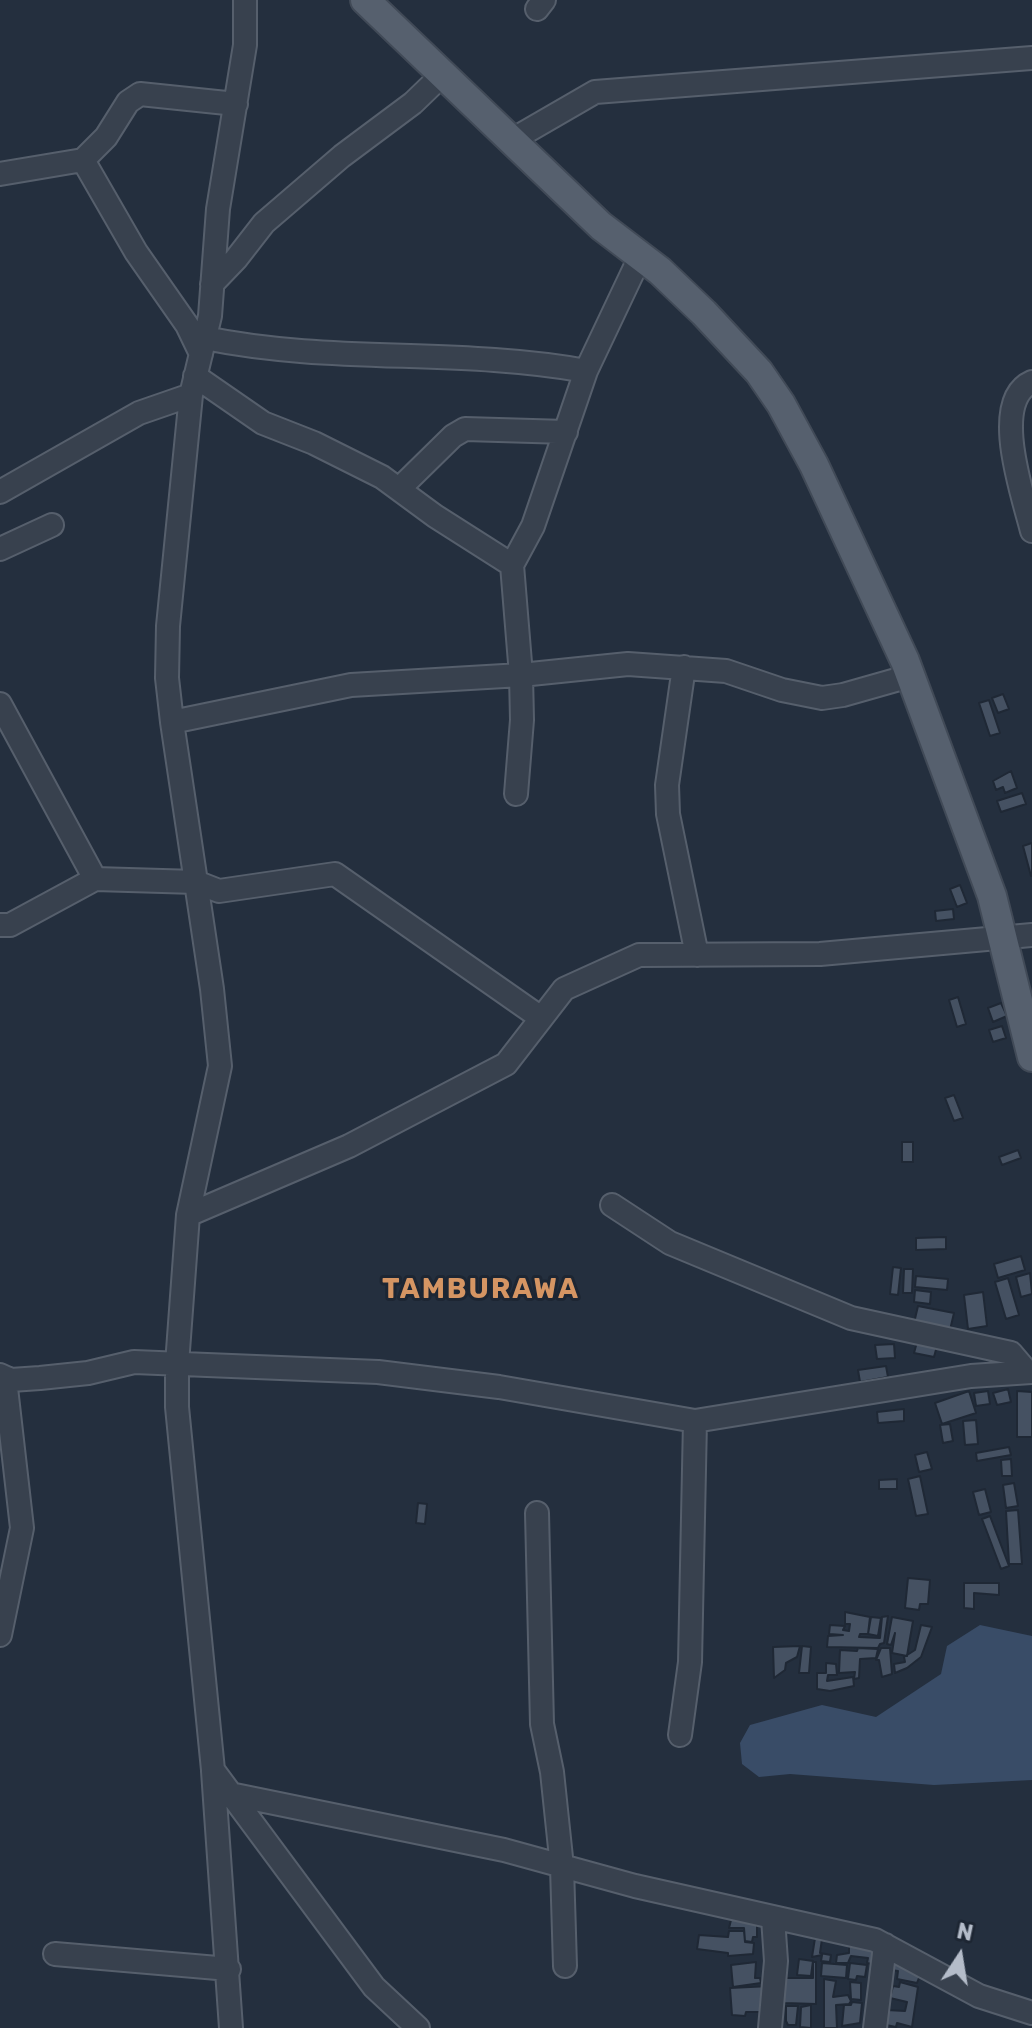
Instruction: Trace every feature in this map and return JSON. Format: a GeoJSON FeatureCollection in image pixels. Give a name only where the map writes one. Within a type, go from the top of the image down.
{"type":"FeatureCollection","features":[{"type":"Feature","properties":{"kind":"main road"},"geometry":{"type":"LineString","coordinates":[[365,0],[601,226],[660,271],[723,331],[759,372],[781,404],[814,465],[910,676],[992,896],[1032,1057]]}},
{"type":"Feature","properties":{"kind":"street"},"geometry":{"type":"LineString","coordinates":[[231,2028],[213,1770],[177,1407],[177,1364],[188,1215],[220,1066],[212,989],[167,678],[168,626],[198,365],[212,284],[218,209],[245,45],[245,0]]}},
{"type":"Feature","properties":{"kind":"street"},"geometry":{"type":"LineString","coordinates":[[512,140],[595,92],[1032,58]]}},
{"type":"Feature","properties":{"kind":"street"},"geometry":{"type":"LineString","coordinates":[[212,284],[264,223],[342,156],[413,103],[442,75]]}},
{"type":"Feature","properties":{"kind":"street"},"geometry":{"type":"LineString","coordinates":[[0,174],[83,160],[106,137],[128,102],[140,94],[236,104]]}},
{"type":"Feature","properties":{"kind":"street"},"geometry":{"type":"LineString","coordinates":[[83,160],[136,252],[187,325],[198,365],[263,423],[351,460],[400,488],[435,516],[512,565]]}},
{"type":"Feature","properties":{"kind":"street"},"geometry":{"type":"LineString","coordinates":[[516,794],[522,720],[512,565],[533,526],[586,371],[640,257]]}},
{"type":"Feature","properties":{"kind":"street"},"geometry":{"type":"LineString","coordinates":[[0,492],[139,413],[198,365],[243,346],[469,357],[586,371]]}},
{"type":"Feature","properties":{"kind":"street"},"geometry":{"type":"LineString","coordinates":[[1032,382],[1026,384],[1015,403],[1009,436],[1032,531]]}},
{"type":"Feature","properties":{"kind":"street"},"geometry":{"type":"LineString","coordinates":[[400,488],[453,436],[465,429],[566,432]]}},
{"type":"Feature","properties":{"kind":"street"},"geometry":{"type":"LineString","coordinates":[[0,549],[52,525]]}},
{"type":"Feature","properties":{"kind":"street"},"geometry":{"type":"LineString","coordinates":[[172,722],[351,685],[521,675],[628,664],[739,673],[782,690],[822,698],[910,676]]}},
{"type":"Feature","properties":{"kind":"street"},"geometry":{"type":"LineString","coordinates":[[684,667],[667,785],[668,814],[697,955]]}},
{"type":"Feature","properties":{"kind":"street"},"geometry":{"type":"LineString","coordinates":[[0,704],[95,879]]}},
{"type":"Feature","properties":{"kind":"street"},"geometry":{"type":"LineString","coordinates":[[0,925],[10,925],[95,879],[196,882],[219,891],[335,874],[541,1018]]}},
{"type":"Feature","properties":{"kind":"street"},"geometry":{"type":"LineString","coordinates":[[188,1215],[349,1146],[506,1064],[564,989],[639,955],[820,954],[1032,935]]}},
{"type":"Feature","properties":{"kind":"street"},"geometry":{"type":"LineString","coordinates":[[612,1205],[670,1243],[851,1318],[1011,1353],[1030,1372]]}},
{"type":"Feature","properties":{"kind":"street"},"geometry":{"type":"LineString","coordinates":[[0,1635],[22,1528],[5,1433],[3,1377],[88,1373],[134,1362],[378,1372],[499,1387],[695,1421],[971,1376],[1030,1372]]}},
{"type":"Feature","properties":{"kind":"street"},"geometry":{"type":"LineString","coordinates":[[680,1735],[690,1662],[695,1421]]}},
{"type":"Feature","properties":{"kind":"street"},"geometry":{"type":"LineString","coordinates":[[537,1513],[542,1724],[552,1772],[562,1867],[565,1966]]}},
{"type":"Feature","properties":{"kind":"street"},"geometry":{"type":"LineString","coordinates":[[213,1770],[374,1987],[418,2028]]}},
{"type":"Feature","properties":{"kind":"street"},"geometry":{"type":"LineString","coordinates":[[230,1794],[504,1850],[562,1867],[875,1940],[979,1996],[1032,2013]]}},
{"type":"Feature","properties":{"kind":"street"},"geometry":{"type":"LineString","coordinates":[[770,2028],[776,1961],[773,1918]]}},
{"type":"Feature","properties":{"kind":"street"},"geometry":{"type":"LineString","coordinates":[[875,2028],[885,1945]]}},
{"type":"Feature","properties":{"kind":"street"},"geometry":{"type":"LineString","coordinates":[[55,1954],[229,1969]]}},
{"type":"Feature","properties":{"kind":"water"},"geometry":{"type":"Polygon","coordinates":[[[980,1625],[1032,1636],[1032,1780],[934,1785],[790,1774],[759,1777],[742,1764],[740,1743],[750,1725],[822,1705],[876,1717],[941,1674],[947,1646],[980,1625]]]}},
{"type":"Feature","properties":{"kind":"building"},"geometry":{"type":"Polygon","coordinates":[[[1003,694],[1009,709],[998,713],[992,698],[1003,694]]]}},
{"type":"Feature","properties":{"kind":"building"},"geometry":{"type":"Polygon","coordinates":[[[989,700],[1000,733],[990,736],[979,703],[989,700]]]}},
{"type":"Feature","properties":{"kind":"building"},"geometry":{"type":"Polygon","coordinates":[[[1011,771],[1017,788],[1005,793],[1003,787],[996,790],[993,781],[1011,771]]]}},
{"type":"Feature","properties":{"kind":"building"},"geometry":{"type":"Polygon","coordinates":[[[1022,793],[1026,804],[1001,812],[997,801],[1022,793]]]}},
{"type":"Feature","properties":{"kind":"building"},"geometry":{"type":"Polygon","coordinates":[[[1032,843],[1032,876],[1031,876],[1023,846],[1032,843]]]}},
{"type":"Feature","properties":{"kind":"building"},"geometry":{"type":"Polygon","coordinates":[[[960,885],[967,903],[957,907],[950,889],[960,885]]]}},
{"type":"Feature","properties":{"kind":"building"},"geometry":{"type":"Polygon","coordinates":[[[953,909],[954,919],[936,921],[935,911],[953,909]]]}},
{"type":"Feature","properties":{"kind":"building"},"geometry":{"type":"Polygon","coordinates":[[[958,997],[966,1024],[957,1027],[949,1000],[958,997]]]}},
{"type":"Feature","properties":{"kind":"building"},"geometry":{"type":"Polygon","coordinates":[[[1001,1003],[1007,1016],[993,1022],[988,1008],[1001,1003]]]}},
{"type":"Feature","properties":{"kind":"building"},"geometry":{"type":"Polygon","coordinates":[[[1002,1026],[1006,1038],[993,1042],[989,1030],[1002,1026]]]}},
{"type":"Feature","properties":{"kind":"building"},"geometry":{"type":"Polygon","coordinates":[[[954,1095],[963,1118],[954,1121],[945,1098],[954,1095]]]}},
{"type":"Feature","properties":{"kind":"building"},"geometry":{"type":"Polygon","coordinates":[[[902,1142],[913,1142],[913,1162],[902,1162],[902,1142]]]}},
{"type":"Feature","properties":{"kind":"building"},"geometry":{"type":"Polygon","coordinates":[[[1018,1150],[1021,1158],[1002,1165],[999,1157],[1018,1150]]]}},
{"type":"Feature","properties":{"kind":"building"},"geometry":{"type":"Polygon","coordinates":[[[946,1237],[946,1249],[916,1250],[916,1238],[946,1237]]]}},
{"type":"Feature","properties":{"kind":"building"},"geometry":{"type":"Polygon","coordinates":[[[1021,1256],[1025,1270],[998,1278],[994,1264],[1021,1256]]]}},
{"type":"Feature","properties":{"kind":"building"},"geometry":{"type":"Polygon","coordinates":[[[893,1267],[901,1268],[898,1295],[890,1294],[893,1267]]]}},
{"type":"Feature","properties":{"kind":"building"},"geometry":{"type":"Polygon","coordinates":[[[904,1269],[913,1269],[912,1293],[903,1293],[904,1269]]]}},
{"type":"Feature","properties":{"kind":"building"},"geometry":{"type":"Polygon","coordinates":[[[1030,1273],[1032,1294],[1021,1297],[1016,1277],[1030,1273]]]}},
{"type":"Feature","properties":{"kind":"building"},"geometry":{"type":"Polygon","coordinates":[[[916,1276],[948,1279],[947,1290],[915,1287],[916,1276]]]}},
{"type":"Feature","properties":{"kind":"building"},"geometry":{"type":"Polygon","coordinates":[[[1008,1278],[1019,1315],[1006,1319],[995,1282],[1008,1278]]]}},
{"type":"Feature","properties":{"kind":"building"},"geometry":{"type":"Polygon","coordinates":[[[915,1290],[931,1292],[930,1304],[914,1302],[915,1290]]]}},
{"type":"Feature","properties":{"kind":"building"},"geometry":{"type":"Polygon","coordinates":[[[983,1292],[987,1326],[968,1329],[964,1295],[983,1292]]]}},
{"type":"Feature","properties":{"kind":"building"},"geometry":{"type":"Polygon","coordinates":[[[918,1306],[954,1313],[950,1330],[914,1323],[918,1306]]]}},
{"type":"Feature","properties":{"kind":"building"},"geometry":{"type":"Polygon","coordinates":[[[917,1342],[937,1346],[934,1357],[914,1353],[917,1342]]]}},
{"type":"Feature","properties":{"kind":"building"},"geometry":{"type":"Polygon","coordinates":[[[894,1344],[895,1358],[877,1359],[875,1345],[894,1344]]]}},
{"type":"Feature","properties":{"kind":"building"},"geometry":{"type":"Polygon","coordinates":[[[886,1366],[888,1377],[860,1382],[858,1370],[886,1366]]]}},
{"type":"Feature","properties":{"kind":"building"},"geometry":{"type":"Polygon","coordinates":[[[1008,1389],[1011,1402],[997,1405],[993,1393],[1008,1389]]]}},
{"type":"Feature","properties":{"kind":"building"},"geometry":{"type":"Polygon","coordinates":[[[969,1391],[976,1413],[942,1424],[935,1403],[969,1391]]]}},
{"type":"Feature","properties":{"kind":"building"},"geometry":{"type":"Polygon","coordinates":[[[988,1391],[990,1404],[976,1406],[974,1393],[988,1391]]]}},
{"type":"Feature","properties":{"kind":"building"},"geometry":{"type":"Polygon","coordinates":[[[1017,1391],[1032,1392],[1032,1437],[1017,1437],[1017,1391]]]}},
{"type":"Feature","properties":{"kind":"building"},"geometry":{"type":"Polygon","coordinates":[[[904,1409],[904,1421],[878,1423],[877,1412],[904,1409]]]}},
{"type":"Feature","properties":{"kind":"building"},"geometry":{"type":"Polygon","coordinates":[[[976,1420],[978,1444],[965,1445],[963,1421],[976,1420]]]}},
{"type":"Feature","properties":{"kind":"building"},"geometry":{"type":"Polygon","coordinates":[[[950,1424],[953,1441],[943,1443],[940,1425],[950,1424]]]}},
{"type":"Feature","properties":{"kind":"building"},"geometry":{"type":"Polygon","coordinates":[[[1009,1447],[1011,1455],[977,1461],[976,1453],[1009,1447]]]}},
{"type":"Feature","properties":{"kind":"building"},"geometry":{"type":"Polygon","coordinates":[[[927,1452],[932,1469],[919,1472],[915,1455],[927,1452]]]}},
{"type":"Feature","properties":{"kind":"building"},"geometry":{"type":"Polygon","coordinates":[[[1011,1459],[1012,1476],[1002,1476],[1001,1460],[1011,1459]]]}},
{"type":"Feature","properties":{"kind":"building"},"geometry":{"type":"Polygon","coordinates":[[[920,1476],[928,1514],[916,1516],[908,1479],[920,1476]]]}},
{"type":"Feature","properties":{"kind":"building"},"geometry":{"type":"Polygon","coordinates":[[[897,1479],[897,1489],[879,1489],[879,1480],[897,1479]]]}},
{"type":"Feature","properties":{"kind":"building"},"geometry":{"type":"Polygon","coordinates":[[[1014,1483],[1018,1506],[1006,1508],[1003,1485],[1014,1483]]]}},
{"type":"Feature","properties":{"kind":"building"},"geometry":{"type":"Polygon","coordinates":[[[985,1489],[991,1512],[979,1515],[973,1492],[985,1489]]]}},
{"type":"Feature","properties":{"kind":"building"},"geometry":{"type":"Polygon","coordinates":[[[418,1503],[427,1504],[425,1524],[416,1523],[418,1503]]]}},
{"type":"Feature","properties":{"kind":"building"},"geometry":{"type":"Polygon","coordinates":[[[1018,1510],[1022,1564],[1009,1564],[1006,1511],[1018,1510]]]}},
{"type":"Feature","properties":{"kind":"building"},"geometry":{"type":"Polygon","coordinates":[[[990,1516],[1009,1566],[1001,1569],[982,1519],[990,1516]]]}},
{"type":"Feature","properties":{"kind":"building"},"geometry":{"type":"Polygon","coordinates":[[[908,1578],[930,1580],[928,1604],[920,1604],[919,1610],[905,1608],[908,1578]]]}},
{"type":"Feature","properties":{"kind":"building"},"geometry":{"type":"Polygon","coordinates":[[[964,1583],[999,1583],[999,1595],[974,1593],[974,1609],[964,1608],[964,1583]]]}},
{"type":"Feature","properties":{"kind":"building"},"geometry":{"type":"Polygon","coordinates":[[[845,1612],[870,1617],[868,1634],[860,1634],[859,1637],[880,1638],[882,1617],[888,1616],[884,1643],[878,1648],[827,1647],[828,1636],[843,1635],[829,1634],[830,1625],[845,1626],[843,1630],[849,1631],[850,1624],[845,1624],[845,1612]]]}},
{"type":"Feature","properties":{"kind":"building"},"geometry":{"type":"Polygon","coordinates":[[[871,1617],[881,1618],[878,1636],[868,1634],[871,1617]]]}},
{"type":"Feature","properties":{"kind":"building"},"geometry":{"type":"Polygon","coordinates":[[[892,1617],[913,1621],[907,1656],[892,1653],[895,1633],[891,1645],[887,1644],[892,1617]]]}},
{"type":"Feature","properties":{"kind":"building"},"geometry":{"type":"Polygon","coordinates":[[[921,1625],[932,1627],[921,1657],[895,1673],[894,1664],[905,1662],[904,1657],[915,1650],[921,1625]]]}},
{"type":"Feature","properties":{"kind":"building"},"geometry":{"type":"Polygon","coordinates":[[[800,1646],[797,1657],[786,1663],[785,1670],[774,1678],[773,1647],[800,1646]]]}},
{"type":"Feature","properties":{"kind":"building"},"geometry":{"type":"Polygon","coordinates":[[[802,1646],[811,1647],[809,1673],[799,1673],[802,1646]]]}},
{"type":"Feature","properties":{"kind":"building"},"geometry":{"type":"Polygon","coordinates":[[[858,1648],[878,1649],[876,1658],[860,1659],[859,1678],[854,1679],[855,1672],[839,1673],[840,1650],[857,1651],[858,1648]]]}},
{"type":"Feature","properties":{"kind":"building"},"geometry":{"type":"Polygon","coordinates":[[[881,1648],[890,1648],[892,1674],[882,1677],[879,1660],[876,1660],[881,1648]]]}},
{"type":"Feature","properties":{"kind":"building"},"geometry":{"type":"Polygon","coordinates":[[[826,1663],[836,1664],[837,1675],[828,1675],[827,1681],[853,1677],[854,1686],[830,1691],[817,1689],[817,1673],[826,1673],[826,1663]]]}},
{"type":"Feature","properties":{"kind":"building"},"geometry":{"type":"Polygon","coordinates":[[[732,1916],[757,1922],[757,1937],[753,1937],[752,1942],[745,1941],[744,1928],[729,1928],[732,1916]]]}},
{"type":"Feature","properties":{"kind":"building"},"geometry":{"type":"Polygon","coordinates":[[[729,1931],[744,1931],[745,1942],[754,1943],[753,1954],[728,1956],[728,1953],[697,1949],[699,1935],[728,1937],[729,1931]]]}},
{"type":"Feature","properties":{"kind":"building"},"geometry":{"type":"Polygon","coordinates":[[[815,1938],[822,1939],[820,1953],[831,1955],[830,1962],[821,1961],[822,1955],[812,1957],[815,1938]]]}},
{"type":"Feature","properties":{"kind":"building"},"geometry":{"type":"Polygon","coordinates":[[[849,1940],[879,1951],[877,1965],[867,1963],[868,1958],[851,1956],[848,1963],[836,1963],[837,1955],[849,1953],[849,1940]]]}},
{"type":"Feature","properties":{"kind":"building"},"geometry":{"type":"Polygon","coordinates":[[[892,1957],[922,1970],[917,1983],[897,1979],[898,1971],[891,1970],[892,1957]]]}},
{"type":"Feature","properties":{"kind":"building"},"geometry":{"type":"Polygon","coordinates":[[[799,1959],[813,1961],[811,1976],[797,1975],[799,1959]]]}},
{"type":"Feature","properties":{"kind":"building"},"geometry":{"type":"Polygon","coordinates":[[[756,1962],[755,1978],[760,1978],[761,1983],[733,1987],[731,1965],[756,1962]]]}},
{"type":"Feature","properties":{"kind":"building"},"geometry":{"type":"Polygon","coordinates":[[[813,1962],[816,1962],[816,2004],[784,2003],[784,1978],[813,1978],[813,1962]]]}},
{"type":"Feature","properties":{"kind":"building"},"geometry":{"type":"Polygon","coordinates":[[[822,1963],[847,1965],[846,1978],[821,1976],[822,1963]]]}},
{"type":"Feature","properties":{"kind":"building"},"geometry":{"type":"Polygon","coordinates":[[[850,1963],[867,1965],[865,1977],[848,1979],[850,1963]]]}},
{"type":"Feature","properties":{"kind":"building"},"geometry":{"type":"Polygon","coordinates":[[[824,1979],[836,1981],[833,1997],[848,1995],[851,2001],[836,2005],[837,2028],[824,2028],[824,1979]]]}},
{"type":"Feature","properties":{"kind":"building"},"geometry":{"type":"Polygon","coordinates":[[[850,1982],[861,1983],[861,2000],[851,1999],[850,1982]]]}},
{"type":"Feature","properties":{"kind":"building"},"geometry":{"type":"Polygon","coordinates":[[[900,1982],[918,1987],[912,2027],[897,2023],[896,2027],[886,2025],[887,2010],[905,2011],[907,2002],[890,1998],[893,1986],[899,1987],[900,1982]]]}},
{"type":"Feature","properties":{"kind":"building"},"geometry":{"type":"Polygon","coordinates":[[[770,1986],[761,2012],[732,2015],[730,1988],[770,1986]]]}},
{"type":"Feature","properties":{"kind":"building"},"geometry":{"type":"Polygon","coordinates":[[[852,2002],[862,2003],[860,2023],[842,2026],[844,2005],[851,2005],[852,2002]]]}},
{"type":"Feature","properties":{"kind":"building"},"geometry":{"type":"Polygon","coordinates":[[[811,2005],[811,2028],[800,2027],[801,2007],[811,2005]]]}},
{"type":"Feature","properties":{"kind":"building"},"geometry":{"type":"Polygon","coordinates":[[[786,2006],[798,2006],[796,2025],[788,2025],[786,2006]]]}},
{"type":"Feature","properties":{"kind":"district","name":"TAMBURAWA"},"geometry":{"type":"Point","coordinates":[481,1290]}}]}
